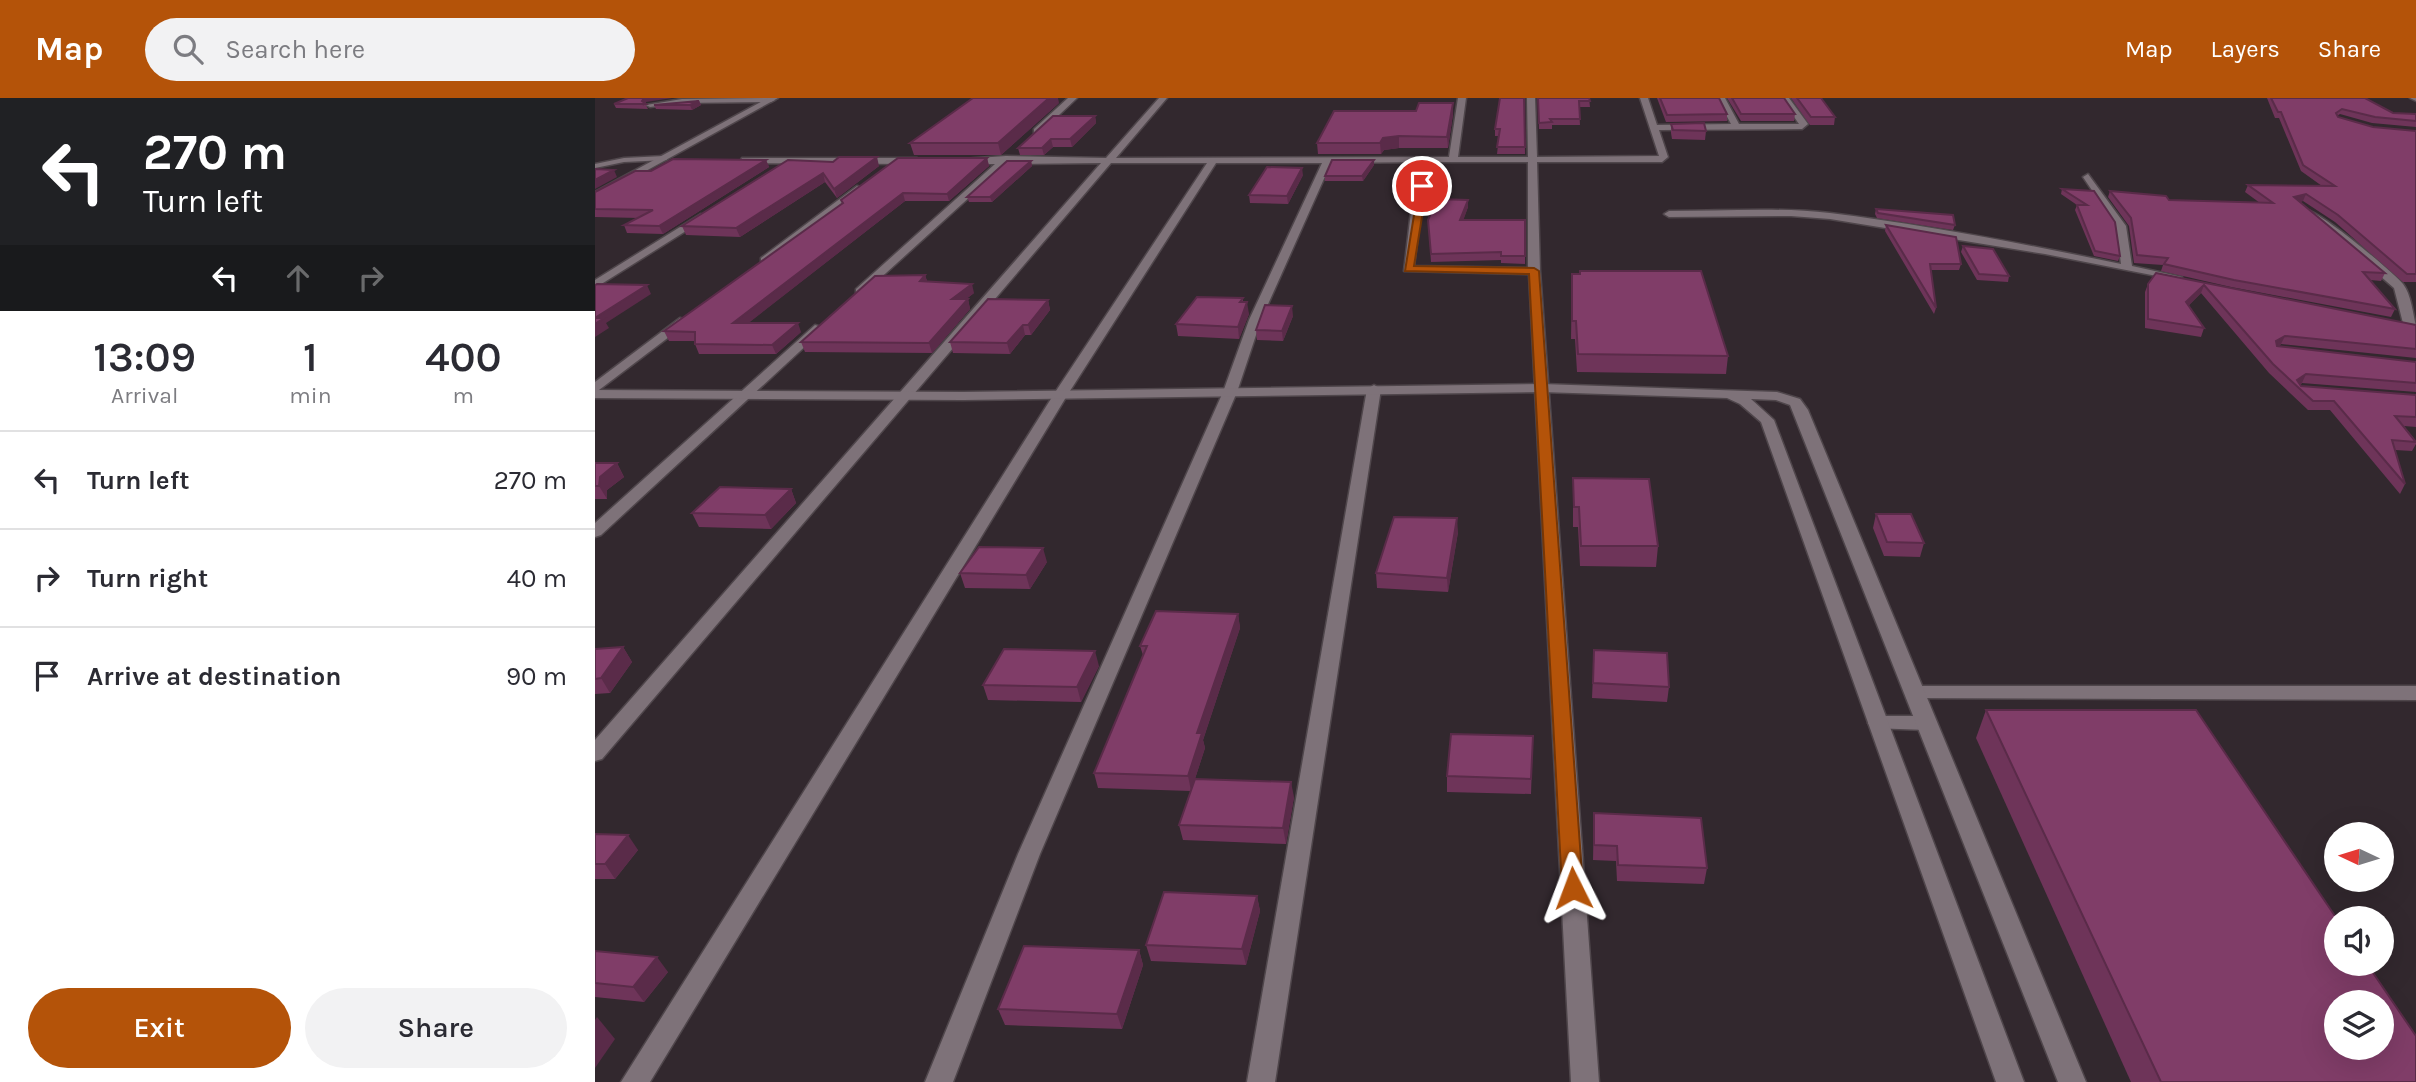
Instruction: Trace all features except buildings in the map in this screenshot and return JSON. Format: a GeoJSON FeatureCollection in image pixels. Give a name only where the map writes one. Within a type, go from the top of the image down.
{"type":"FeatureCollection","features":[{"type":"Feature","properties":{"kind":"street"},"geometry":{"type":"LineString","coordinates":[[1024,143],[1073,98]]}},
{"type":"Feature","properties":{"kind":"street"},"geometry":{"type":"LineString","coordinates":[[595,754],[1163,98]]}},
{"type":"Feature","properties":{"kind":"street"},"geometry":{"type":"LineString","coordinates":[[1453,161],[1462,98]]}},
{"type":"Feature","properties":{"kind":"street"},"geometry":{"type":"LineString","coordinates":[[1531,98],[1534,271],[1585,1082]]}},
{"type":"Feature","properties":{"kind":"street"},"geometry":{"type":"LineString","coordinates":[[950,161],[1662,159],[1664,157],[1644,98]]}},
{"type":"Feature","properties":{"kind":"street"},"geometry":{"type":"LineString","coordinates":[[1721,98],[1736,127]]}},
{"type":"Feature","properties":{"kind":"street"},"geometry":{"type":"LineString","coordinates":[[1654,128],[1802,126],[1785,98]]}},
{"type":"Feature","properties":{"kind":"street"},"geometry":{"type":"LineString","coordinates":[[595,196],[772,99]]}},
{"type":"Feature","properties":{"kind":"street"},"geometry":{"type":"LineString","coordinates":[[751,270],[916,145]]}},
{"type":"Feature","properties":{"kind":"street"},"geometry":{"type":"LineString","coordinates":[[848,302],[1014,152]]}},
{"type":"Feature","properties":{"kind":"street"},"geometry":{"type":"LineString","coordinates":[[661,160],[685,161]]}},
{"type":"Feature","properties":{"kind":"street"},"geometry":{"type":"LineString","coordinates":[[725,161],[923,161]]}},
{"type":"Feature","properties":{"kind":"street"},"geometry":{"type":"LineString","coordinates":[[769,175],[791,161]]}},
{"type":"Feature","properties":{"kind":"street"},"geometry":{"type":"LineString","coordinates":[[635,1082],[1061,394],[1213,161]]}},
{"type":"Feature","properties":{"kind":"street"},"geometry":{"type":"LineString","coordinates":[[939,1082],[1029,853],[1230,392],[1255,320],[1327,161]]}},
{"type":"Feature","properties":{"kind":"street"},"geometry":{"type":"LineString","coordinates":[[1429,161],[1416,211],[1408,269],[1534,271]]}},
{"type":"Feature","properties":{"kind":"street"},"geometry":{"type":"LineString","coordinates":[[2088,177],[2121,226],[2127,267]]}},
{"type":"Feature","properties":{"kind":"street"},"geometry":{"type":"LineString","coordinates":[[2298,205],[2329,226],[2399,287],[2408,326]]}},
{"type":"Feature","properties":{"kind":"street"},"geometry":{"type":"LineString","coordinates":[[595,285],[713,209]]}},
{"type":"Feature","properties":{"kind":"street"},"geometry":{"type":"LineString","coordinates":[[1669,214],[1791,213],[1830,216],[2127,267],[2195,284]]}},
{"type":"Feature","properties":{"kind":"street"},"geometry":{"type":"LineString","coordinates":[[2395,283],[2416,284]]}},
{"type":"Feature","properties":{"kind":"street"},"geometry":{"type":"LineString","coordinates":[[595,388],[695,313]]}},
{"type":"Feature","properties":{"kind":"street"},"geometry":{"type":"LineString","coordinates":[[595,532],[827,321]]}},
{"type":"Feature","properties":{"kind":"street"},"geometry":{"type":"LineString","coordinates":[[595,394],[905,395],[1542,388],[1777,396],[1795,402],[1801,410],[2073,1082]]}},
{"type":"Feature","properties":{"kind":"street"},"geometry":{"type":"LineString","coordinates":[[1261,1082],[1374,389]]}},
{"type":"Feature","properties":{"kind":"street"},"geometry":{"type":"LineString","coordinates":[[1715,393],[1745,401],[1767,420],[2010,1082]]}},
{"type":"Feature","properties":{"kind":"street"},"geometry":{"type":"LineString","coordinates":[[1915,693],[2416,693]]}},
{"type":"Feature","properties":{"kind":"street"},"geometry":{"type":"LineString","coordinates":[[1878,723],[1927,723]]}},
{"type":"Feature","properties":{"kind":"lane"},"geometry":{"type":"LineString","coordinates":[[650,105],[683,101],[772,99]]}},
{"type":"Feature","properties":{"kind":"lane"},"geometry":{"type":"LineString","coordinates":[[595,166],[624,160],[661,160]]}},
{"type":"Feature","properties":{"kind":"route"},"geometry":{"type":"LineString","coordinates":[[1422,186],[1406,266],[1408,269],[1534,271],[1573,888]]}}]}
